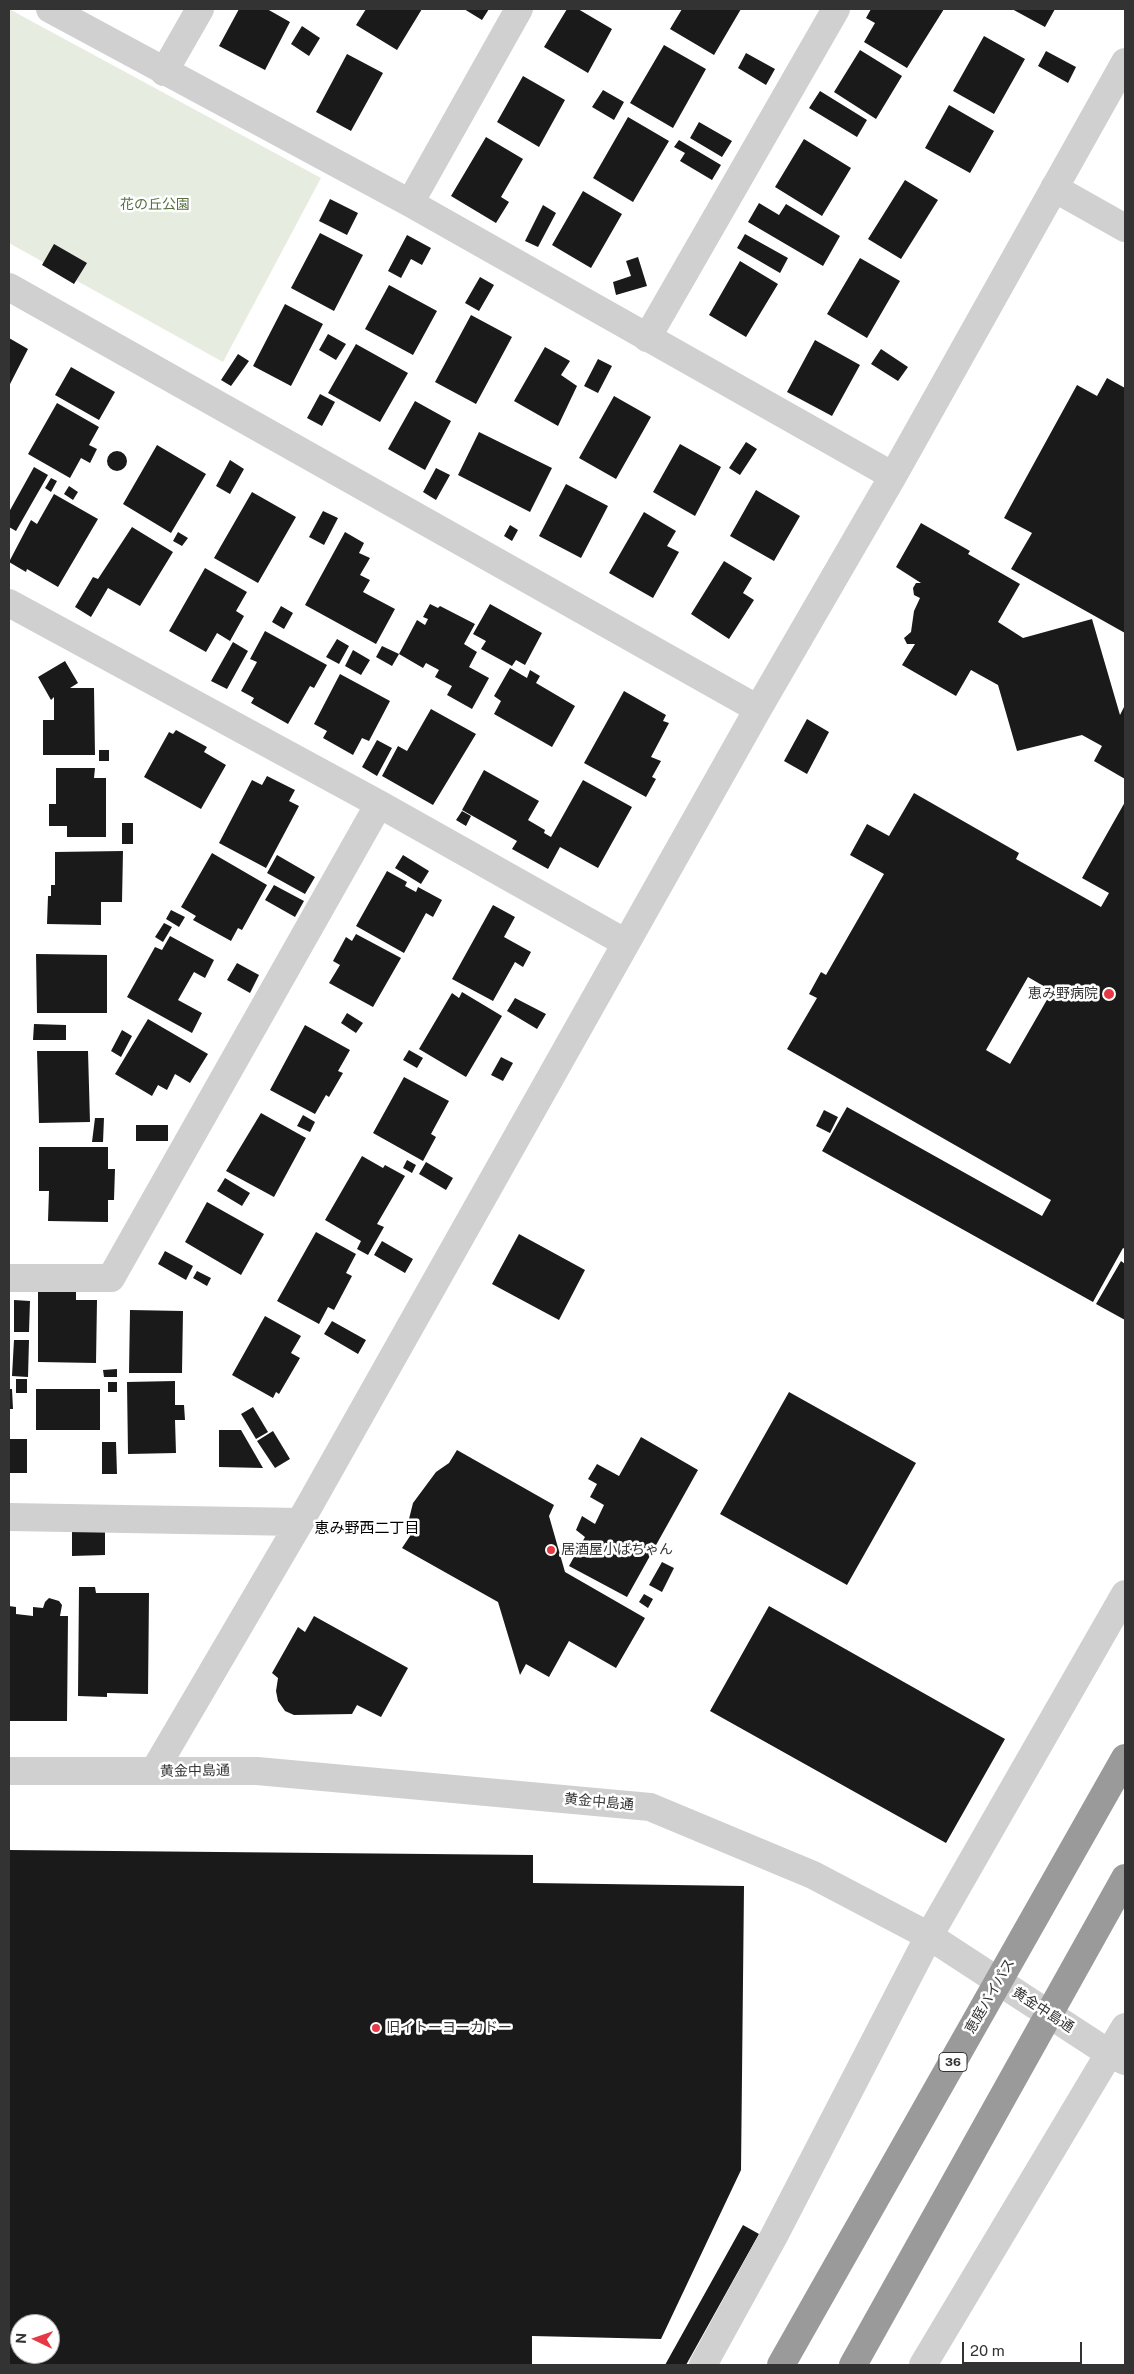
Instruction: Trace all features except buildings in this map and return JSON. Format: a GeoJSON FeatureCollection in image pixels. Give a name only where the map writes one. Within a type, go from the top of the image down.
{"type":"FeatureCollection","features":[{"type":"Feature","properties":{"kind":"highway","name":"恵庭バイパス"},"geometry":{"type":"LineString","coordinates":[[781,2365],[1125,1758]]}},
{"type":"Feature","properties":{"kind":"highway"},"geometry":{"type":"LineString","coordinates":[[853,2365],[1125,1878]]}},
{"type":"Feature","properties":{"kind":"street"},"geometry":{"type":"LineString","coordinates":[[50,9],[410,203],[893,476]]}},
{"type":"Feature","properties":{"kind":"street"},"geometry":{"type":"LineString","coordinates":[[164,72],[200,9]]}},
{"type":"Feature","properties":{"kind":"street"},"geometry":{"type":"LineString","coordinates":[[410,203],[519,9]]}},
{"type":"Feature","properties":{"kind":"street"},"geometry":{"type":"LineString","coordinates":[[647,338],[836,9]]}},
{"type":"Feature","properties":{"kind":"street"},"geometry":{"type":"LineString","coordinates":[[154,1772],[300,1522],[758,709],[893,476],[1125,62]]}},
{"type":"Feature","properties":{"kind":"street"},"geometry":{"type":"LineString","coordinates":[[1054,188],[1125,228]]}},
{"type":"Feature","properties":{"kind":"street"},"geometry":{"type":"LineString","coordinates":[[9,287],[758,709]]}},
{"type":"Feature","properties":{"kind":"street"},"geometry":{"type":"LineString","coordinates":[[9,603],[379,804],[626,943]]}},
{"type":"Feature","properties":{"kind":"street"},"geometry":{"type":"LineString","coordinates":[[9,1278],[111,1278],[379,804]]}},
{"type":"Feature","properties":{"kind":"street"},"geometry":{"type":"LineString","coordinates":[[9,1517],[300,1522]]}},
{"type":"Feature","properties":{"kind":"street"},"geometry":{"type":"LineString","coordinates":[[703,2365],[774,2236],[930,1936],[1125,1594]]}},
{"type":"Feature","properties":{"kind":"street","name":"黄金中島通"},"geometry":{"type":"LineString","coordinates":[[9,1771],[154,1772],[257,1770],[650,1807],[814,1875],[930,1936],[1118,2057]]}},
{"type":"Feature","properties":{"kind":"street"},"geometry":{"type":"LineString","coordinates":[[923,2365],[1118,2057],[1125,2027]]}},
{"type":"Feature","properties":{"kind":"green space","name":"花の丘公園"},"geometry":{"type":"Polygon","coordinates":[[[9,9],[321,178],[223,362],[9,243],[9,9]]]}},
{"type":"Feature","properties":{"kind":"place","name":"恵み野病院"},"geometry":{"type":"Point","coordinates":[1109,994]}},
{"type":"Feature","properties":{"kind":"place","name":"居酒屋小ばちゃん"},"geometry":{"type":"Point","coordinates":[551,1550]}},
{"type":"Feature","properties":{"kind":"place","name":"旧イトーヨーカドー"},"geometry":{"type":"Point","coordinates":[376,2028]}},
{"type":"Feature","properties":{"kind":"district","name":"恵み野西二丁目"},"geometry":{"type":"Point","coordinates":[367,1528]}}]}
